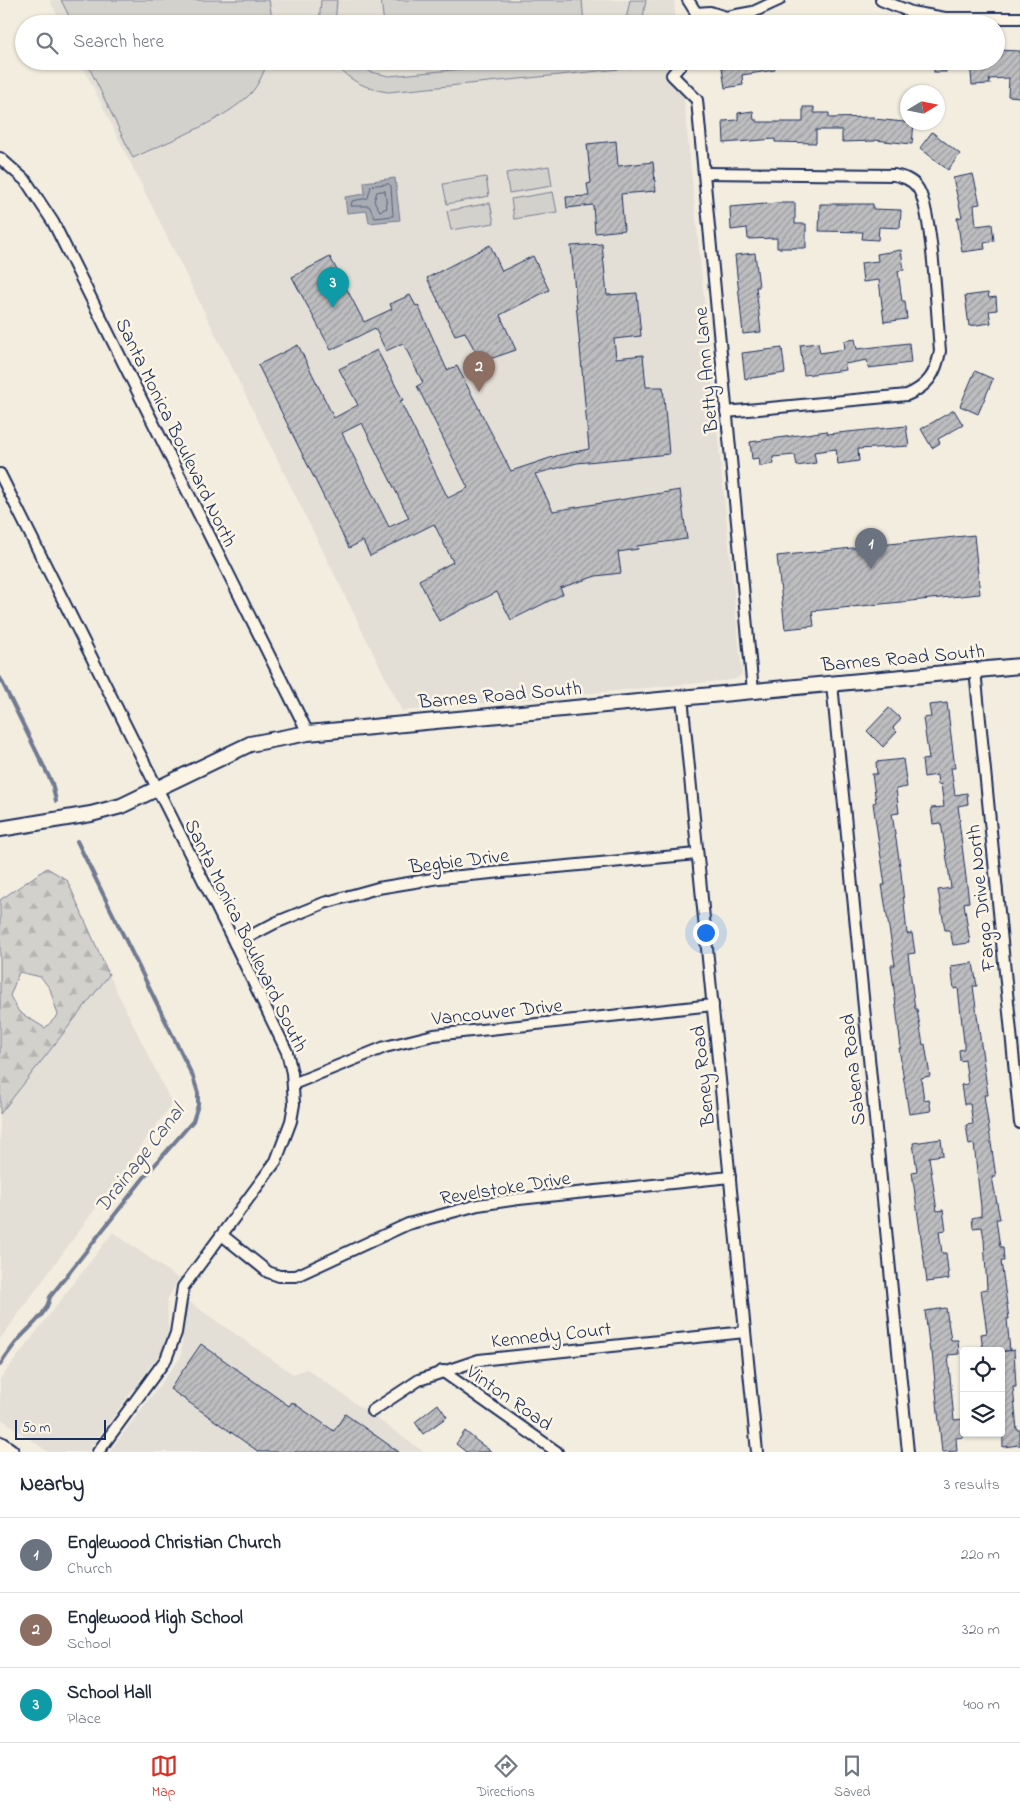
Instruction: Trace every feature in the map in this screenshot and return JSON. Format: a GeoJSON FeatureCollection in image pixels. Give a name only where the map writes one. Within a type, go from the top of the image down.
{"type":"FeatureCollection","features":[{"type":"Feature","properties":{"kind":"main road"},"geometry":{"type":"LineString","coordinates":[[0,1445],[10,1452]]}},
{"type":"Feature","properties":{"kind":"street"},"geometry":{"type":"LineString","coordinates":[[688,0],[696,13],[710,12],[718,15]]}},
{"type":"Feature","properties":{"kind":"street"},"geometry":{"type":"LineString","coordinates":[[740,15],[753,12],[778,0]]}},
{"type":"Feature","properties":{"kind":"street"},"geometry":{"type":"LineString","coordinates":[[881,0],[911,12],[928,15]]}},
{"type":"Feature","properties":{"kind":"street"},"geometry":{"type":"LineString","coordinates":[[1005,18],[1020,18]]}},
{"type":"Feature","properties":{"kind":"street","name":"Betty Ann Lane"},"geometry":{"type":"LineString","coordinates":[[676,70],[672,75],[698,100],[753,691]]}},
{"type":"Feature","properties":{"kind":"street","name":"Santa Monica Boulevard North"},"geometry":{"type":"LineString","coordinates":[[0,158],[26,181],[53,222],[308,732]]}},
{"type":"Feature","properties":{"kind":"street"},"geometry":{"type":"LineString","coordinates":[[705,173],[894,174],[907,178],[917,186],[927,210],[940,351],[938,366],[931,380],[921,389],[907,395],[726,412]]}},
{"type":"Feature","properties":{"kind":"street","name":"Santa Monica Boulevard South"},"geometry":{"type":"LineString","coordinates":[[0,474],[287,1052],[293,1084],[291,1121],[284,1144],[266,1177],[183,1287],[176,1333],[166,1359],[98,1452]]}},
{"type":"Feature","properties":{"kind":"street","name":"Barnes Road South"},"geometry":{"type":"LineString","coordinates":[[0,829],[106,810],[158,790],[250,744],[308,732],[1020,666]]}},
{"type":"Feature","properties":{"kind":"street","name":"Fargo Drive North"},"geometry":{"type":"LineString","coordinates":[[975,670],[1020,1123]]}},
{"type":"Feature","properties":{"kind":"street","name":"Sabena Road"},"geometry":{"type":"LineString","coordinates":[[832,684],[908,1452]]}},
{"type":"Feature","properties":{"kind":"street","name":"Beney Road"},"geometry":{"type":"LineString","coordinates":[[682,697],[758,1452]]}},
{"type":"Feature","properties":{"kind":"street","name":"Begbie Drive"},"geometry":{"type":"LineString","coordinates":[[234,944],[315,906],[378,888],[439,878],[697,854]]}},
{"type":"Feature","properties":{"kind":"street","name":"Vancouver Drive"},"geometry":{"type":"LineString","coordinates":[[293,1084],[385,1047],[434,1035],[713,1005]]}},
{"type":"Feature","properties":{"kind":"street","name":"Revelstoke Drive"},"geometry":{"type":"LineString","coordinates":[[222,1234],[268,1272],[279,1276],[296,1276],[408,1224],[478,1205],[730,1177]]}},
{"type":"Feature","properties":{"kind":"street","name":"Kennedy Court"},"geometry":{"type":"LineString","coordinates":[[372,1411],[419,1380],[442,1371],[502,1356],[745,1332]]}},
{"type":"Feature","properties":{"kind":"street","name":"Vinton Road"},"geometry":{"type":"LineString","coordinates":[[442,1371],[557,1452]]}},
{"type":"Feature","properties":{"kind":"shaded area"},"geometry":{"type":"Polygon","coordinates":[[[50,0],[674,0],[675,15],[57,15],[50,0]]]}},
{"type":"Feature","properties":{"kind":"shaded area"},"geometry":{"type":"Polygon","coordinates":[[[84,70],[681,70],[742,673],[739,677],[732,680],[402,711],[84,70]]]}},
{"type":"Feature","properties":{"kind":"shaded area"},"geometry":{"type":"Polygon","coordinates":[[[109,975],[172,1104],[0,1339],[0,1114],[109,975]]]}},
{"type":"Feature","properties":{"kind":"shaded area"},"geometry":{"type":"Polygon","coordinates":[[[113,1232],[179,1279],[167,1300],[169,1341],[87,1452],[48,1452],[0,1418],[0,1379],[113,1232]]]}},
{"type":"Feature","properties":{"kind":"shaded area"},"geometry":{"type":"Polygon","coordinates":[[[185,1299],[293,1374],[307,1369],[424,1452],[109,1452],[181,1357],[185,1299]]]}},
{"type":"Feature","properties":{"kind":"green space"},"geometry":{"type":"Polygon","coordinates":[[[61,0],[269,0],[272,15],[68,15],[61,0]]]}},
{"type":"Feature","properties":{"kind":"green space"},"geometry":{"type":"Polygon","coordinates":[[[321,0],[337,0],[336,15],[320,15],[321,0]]]}},
{"type":"Feature","properties":{"kind":"green space"},"geometry":{"type":"Polygon","coordinates":[[[381,0],[582,0],[583,15],[383,15],[381,0]]]}},
{"type":"Feature","properties":{"kind":"green space"},"geometry":{"type":"Polygon","coordinates":[[[630,0],[646,0],[644,15],[627,15],[630,0]]]}},
{"type":"Feature","properties":{"kind":"green space"},"geometry":{"type":"Polygon","coordinates":[[[90,70],[264,70],[256,86],[246,98],[221,116],[133,158],[90,70]]]}},
{"type":"Feature","properties":{"kind":"green space"},"geometry":{"type":"Polygon","coordinates":[[[340,70],[368,70],[389,76],[452,70],[610,70],[388,92],[365,86],[340,70]]]}},
{"type":"Feature","properties":{"kind":"green space"},"geometry":{"type":"Polygon","coordinates":[[[549,166],[552,186],[509,193],[506,173],[549,166]]]}},
{"type":"Feature","properties":{"kind":"green space"},"geometry":{"type":"Polygon","coordinates":[[[486,177],[489,196],[447,204],[443,184],[486,177]]]}},
{"type":"Feature","properties":{"kind":"green space"},"geometry":{"type":"Polygon","coordinates":[[[553,192],[557,212],[514,219],[511,199],[553,192]]]}},
{"type":"Feature","properties":{"kind":"green space"},"geometry":{"type":"Polygon","coordinates":[[[490,203],[494,223],[451,230],[447,211],[490,203]]]}},
{"type":"Feature","properties":{"kind":"green space"},"geometry":{"type":"Polygon","coordinates":[[[47,868],[67,880],[109,975],[0,1114],[0,900],[47,868]],[[19,972],[10,996],[19,1012],[45,1028],[58,1015],[50,989],[41,977],[19,972]]]}},
{"type":"Feature","properties":{"kind":"water"},"geometry":{"type":"Polygon","coordinates":[[[395,178],[400,220],[369,223],[367,211],[347,213],[345,197],[365,194],[364,182],[395,178]]]}},
{"type":"Feature","properties":{"kind":"building"},"geometry":{"type":"Polygon","coordinates":[[[1005,50],[1020,51],[1020,97],[1008,96],[1009,78],[989,79],[990,84],[972,85],[971,70],[1005,70],[1005,50]]]}},
{"type":"Feature","properties":{"kind":"building"},"geometry":{"type":"Polygon","coordinates":[[[722,70],[775,70],[742,75],[743,85],[725,88],[722,70]]]}},
{"type":"Feature","properties":{"kind":"building"},"geometry":{"type":"Polygon","coordinates":[[[934,70],[946,70],[946,72],[934,72],[934,70]]]}},
{"type":"Feature","properties":{"kind":"building"},"geometry":{"type":"Polygon","coordinates":[[[803,107],[814,107],[814,113],[829,113],[829,118],[874,117],[874,119],[900,122],[900,130],[913,130],[912,144],[875,140],[842,142],[842,130],[816,130],[816,143],[775,142],[775,139],[724,143],[723,121],[738,120],[738,113],[753,111],[754,120],[757,120],[757,122],[803,122],[803,107]]]}},
{"type":"Feature","properties":{"kind":"building"},"geometry":{"type":"Polygon","coordinates":[[[932,132],[960,154],[948,170],[920,148],[932,132]]]}},
{"type":"Feature","properties":{"kind":"building"},"geometry":{"type":"Polygon","coordinates":[[[616,141],[618,166],[653,162],[656,191],[621,194],[624,230],[595,233],[593,205],[567,208],[566,197],[589,196],[587,184],[591,183],[587,144],[616,141]]]}},
{"type":"Feature","properties":{"kind":"building"},"geometry":{"type":"Polygon","coordinates":[[[973,174],[980,204],[974,205],[976,226],[992,224],[994,241],[984,243],[985,249],[962,252],[957,218],[962,217],[953,178],[973,174]]]}},
{"type":"Feature","properties":{"kind":"building"},"geometry":{"type":"Polygon","coordinates":[[[795,203],[795,224],[806,224],[806,248],[777,248],[777,238],[748,239],[747,228],[731,230],[730,207],[795,203]]]}},
{"type":"Feature","properties":{"kind":"building"},"geometry":{"type":"Polygon","coordinates":[[[820,204],[873,204],[873,209],[901,210],[900,228],[879,227],[878,240],[862,239],[863,232],[819,231],[820,204]]]}},
{"type":"Feature","properties":{"kind":"building"},"geometry":{"type":"Polygon","coordinates":[[[602,244],[607,295],[637,293],[641,336],[614,339],[616,358],[643,355],[646,387],[663,387],[669,454],[577,463],[535,474],[553,511],[680,490],[687,539],[637,546],[638,549],[618,552],[621,573],[596,576],[560,588],[563,594],[511,620],[497,592],[439,621],[419,580],[453,562],[434,524],[370,556],[363,541],[349,548],[258,365],[298,345],[334,418],[358,405],[339,369],[377,350],[403,400],[400,401],[448,498],[468,488],[417,386],[423,383],[403,343],[386,351],[375,328],[331,350],[292,277],[330,257],[364,322],[392,309],[390,304],[410,295],[416,306],[418,305],[447,370],[457,366],[511,471],[559,455],[589,449],[571,246],[602,244]],[[362,423],[342,433],[389,527],[409,518],[362,423]]]}},
{"type":"Feature","properties":{"kind":"building"},"geometry":{"type":"Polygon","coordinates":[[[490,245],[502,271],[533,256],[549,290],[500,315],[516,350],[481,362],[465,332],[455,335],[427,278],[490,245]]]}},
{"type":"Feature","properties":{"kind":"building"},"geometry":{"type":"Polygon","coordinates":[[[901,250],[904,270],[898,271],[902,301],[905,301],[907,319],[884,322],[879,280],[863,282],[861,263],[878,261],[877,254],[901,250]]]}},
{"type":"Feature","properties":{"kind":"building"},"geometry":{"type":"Polygon","coordinates":[[[755,253],[759,287],[756,287],[761,332],[743,334],[735,255],[755,253]]]}},
{"type":"Feature","properties":{"kind":"building"},"geometry":{"type":"Polygon","coordinates":[[[988,293],[989,298],[996,297],[997,310],[989,311],[991,323],[969,326],[965,296],[988,293]]]}},
{"type":"Feature","properties":{"kind":"building"},"geometry":{"type":"Polygon","coordinates":[[[855,339],[857,349],[909,343],[911,363],[868,368],[867,360],[845,364],[846,370],[804,375],[800,345],[818,343],[820,353],[845,349],[844,341],[855,339]]]}},
{"type":"Feature","properties":{"kind":"building"},"geometry":{"type":"Polygon","coordinates":[[[782,348],[785,373],[745,379],[742,353],[782,348]]]}},
{"type":"Feature","properties":{"kind":"building"},"geometry":{"type":"Polygon","coordinates":[[[975,371],[993,379],[978,414],[960,406],[975,371]]]}},
{"type":"Feature","properties":{"kind":"building"},"geometry":{"type":"Polygon","coordinates":[[[954,410],[963,425],[938,439],[940,443],[932,448],[921,429],[954,410]]]}},
{"type":"Feature","properties":{"kind":"building"},"geometry":{"type":"Polygon","coordinates":[[[906,426],[909,446],[858,449],[859,461],[838,464],[836,449],[814,452],[816,463],[797,466],[795,455],[773,457],[774,464],[760,466],[759,458],[752,459],[750,442],[827,431],[828,434],[906,426]]]}},
{"type":"Feature","properties":{"kind":"building"},"geometry":{"type":"Polygon","coordinates":[[[974,535],[980,594],[812,611],[814,626],[785,629],[777,556],[974,535]]]}},
{"type":"Feature","properties":{"kind":"building"},"geometry":{"type":"Polygon","coordinates":[[[947,703],[955,768],[951,768],[955,795],[967,793],[968,804],[958,806],[969,902],[964,903],[970,943],[953,945],[950,930],[945,930],[938,890],[951,888],[948,866],[941,823],[933,824],[931,808],[944,807],[941,784],[938,785],[937,775],[924,777],[922,760],[929,759],[923,718],[931,717],[929,705],[947,703]]]}},
{"type":"Feature","properties":{"kind":"building"},"geometry":{"type":"Polygon","coordinates":[[[889,708],[901,719],[893,728],[897,732],[883,747],[867,731],[889,708]]]}},
{"type":"Feature","properties":{"kind":"building"},"geometry":{"type":"Polygon","coordinates":[[[903,759],[907,787],[896,789],[899,813],[892,814],[901,872],[907,934],[912,933],[915,953],[908,954],[915,1009],[917,1009],[923,1045],[925,1044],[930,1076],[921,1078],[924,1100],[929,1099],[931,1111],[909,1114],[899,1048],[901,1048],[891,965],[895,965],[882,885],[885,885],[873,803],[876,802],[872,774],[877,774],[876,762],[903,759]]]}},
{"type":"Feature","properties":{"kind":"building"},"geometry":{"type":"Polygon","coordinates":[[[973,963],[977,986],[973,986],[988,1095],[984,1095],[996,1177],[992,1177],[1000,1219],[996,1219],[1000,1247],[1003,1247],[1004,1261],[1001,1261],[1009,1319],[1007,1319],[1010,1351],[1005,1351],[1005,1347],[983,1347],[981,1334],[987,1333],[981,1290],[987,1289],[984,1239],[982,1227],[973,1228],[972,1218],[981,1216],[981,1207],[974,1144],[969,1145],[966,1125],[973,1124],[970,1104],[964,1104],[961,1085],[968,1084],[965,1060],[960,1061],[959,1050],[964,1049],[964,1042],[958,988],[954,989],[951,966],[973,963]]]}},
{"type":"Feature","properties":{"kind":"building"},"geometry":{"type":"Polygon","coordinates":[[[941,1139],[943,1155],[929,1157],[937,1211],[943,1210],[946,1230],[939,1231],[942,1253],[946,1253],[949,1279],[927,1282],[912,1172],[917,1171],[913,1143],[941,1139]]]}},
{"type":"Feature","properties":{"kind":"building"},"geometry":{"type":"Polygon","coordinates":[[[946,1308],[951,1340],[958,1340],[959,1354],[948,1355],[954,1420],[960,1419],[960,1437],[964,1437],[956,1438],[957,1451],[942,1452],[932,1352],[930,1352],[925,1311],[946,1308]]]}},
{"type":"Feature","properties":{"kind":"building"},"geometry":{"type":"Polygon","coordinates":[[[201,1344],[289,1406],[292,1402],[334,1431],[345,1414],[399,1452],[259,1452],[170,1389],[201,1344]]]}},
{"type":"Feature","properties":{"kind":"building"},"geometry":{"type":"Polygon","coordinates":[[[1014,1350],[1016,1387],[1013,1387],[1017,1430],[1020,1430],[1020,1445],[1003,1447],[1003,1437],[1005,1437],[1005,1351],[1014,1350]]]}},
{"type":"Feature","properties":{"kind":"building"},"geometry":{"type":"Polygon","coordinates":[[[438,1404],[447,1417],[423,1434],[415,1422],[438,1404]]]}},
{"type":"Feature","properties":{"kind":"building"},"geometry":{"type":"Polygon","coordinates":[[[465,1431],[492,1452],[466,1452],[456,1444],[465,1431]]]}},
{"type":"Feature","properties":{"kind":"waterway","name":"Drainage Canal"},"geometry":{"type":"LineString","coordinates":[[0,678],[52,783],[56,801]]}},
{"type":"Feature","properties":{"kind":"waterway","name":"Drainage Canal"},"geometry":{"type":"LineString","coordinates":[[0,1365],[16,1342],[42,1315],[50,1297],[146,1175],[193,1121],[198,1105],[198,1093],[193,1077],[77,841]]}},
{"type":"Feature","properties":{"kind":"place","name":"School Hall"},"geometry":{"type":"Point","coordinates":[333,308]}},
{"type":"Feature","properties":{"kind":"place","name":"Englewood High School"},"geometry":{"type":"Point","coordinates":[479,392]}},
{"type":"Feature","properties":{"kind":"place","name":"Englewood Christian Church"},"geometry":{"type":"Point","coordinates":[871,569]}}]}
